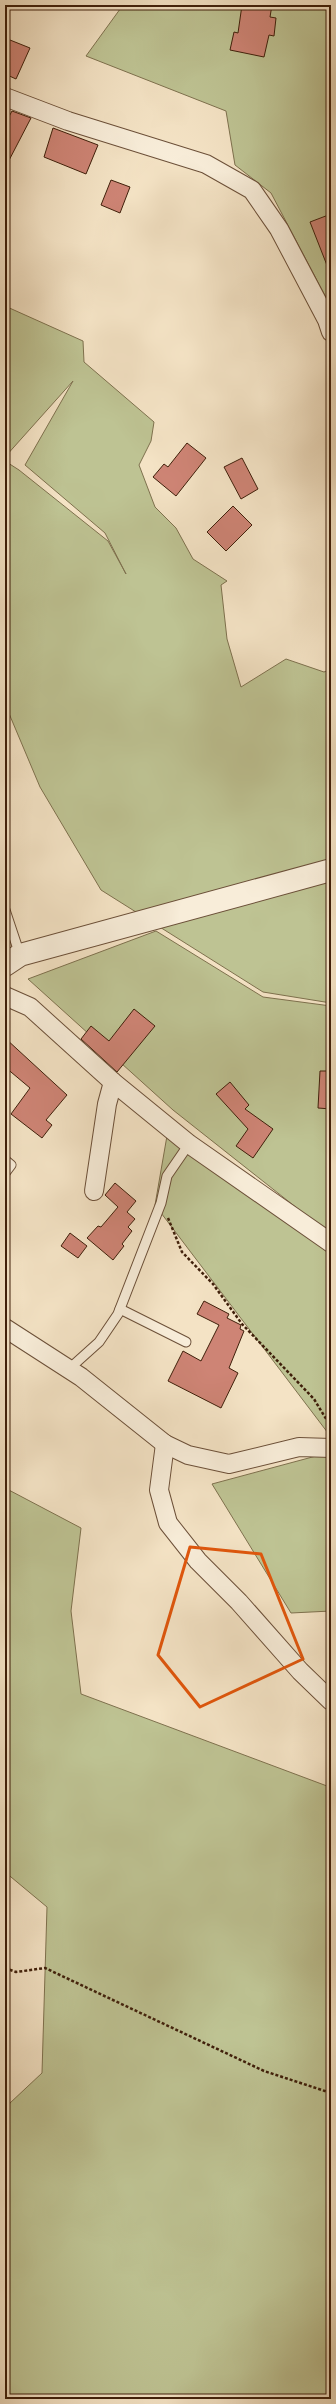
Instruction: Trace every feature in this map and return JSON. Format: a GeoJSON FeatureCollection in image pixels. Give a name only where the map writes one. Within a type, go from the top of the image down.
{"type":"FeatureCollection","features":[{"type":"Feature","properties":{"kind":"street"},"geometry":{"type":"LineString","coordinates":[[5,97],[68,122],[206,164],[252,190],[279,229],[327,320],[331,332]]}},
{"type":"Feature","properties":{"kind":"street"},"geometry":{"type":"LineString","coordinates":[[12,960],[331,870]]}},
{"type":"Feature","properties":{"kind":"street"},"geometry":{"type":"LineString","coordinates":[[5,996],[30,1007],[112,1082],[189,1144],[331,1244]]}},
{"type":"Feature","properties":{"kind":"street"},"geometry":{"type":"LineString","coordinates":[[94,1191],[107,1104],[112,1082]]}},
{"type":"Feature","properties":{"kind":"street"},"geometry":{"type":"LineString","coordinates":[[5,1328],[69,1370],[165,1444],[188,1455],[229,1464],[299,1447],[331,1448]]}},
{"type":"Feature","properties":{"kind":"street"},"geometry":{"type":"LineString","coordinates":[[165,1444],[159,1490],[168,1523],[198,1562],[239,1602],[300,1671],[331,1701]]}},
{"type":"Feature","properties":{"kind":"lane"},"geometry":{"type":"LineString","coordinates":[[5,910],[12,960]]}},
{"type":"Feature","properties":{"kind":"lane"},"geometry":{"type":"LineString","coordinates":[[69,1370],[99,1342],[120,1309],[161,1203],[167,1176],[189,1144]]}},
{"type":"Feature","properties":{"kind":"lane"},"geometry":{"type":"LineString","coordinates":[[5,1160],[11,1165],[5,1173]]}},
{"type":"Feature","properties":{"kind":"lane"},"geometry":{"type":"LineString","coordinates":[[120,1309],[186,1342]]}},
{"type":"Feature","properties":{"kind":"path"},"geometry":{"type":"LineString","coordinates":[[161,1203],[182,1252],[213,1284],[242,1324],[314,1399],[331,1428]]}},
{"type":"Feature","properties":{"kind":"path"},"geometry":{"type":"LineString","coordinates":[[5,1968],[16,1972],[45,1968],[264,2071],[331,2093]]}},
{"type":"Feature","properties":{"kind":"highlighted area"},"geometry":{"type":"Polygon","coordinates":[[[190,1547],[261,1554],[303,1659],[200,1707],[158,1655],[190,1547]]]}},
{"type":"Feature","properties":{"kind":"green space"},"geometry":{"type":"Polygon","coordinates":[[[123,5],[331,5],[331,307],[271,193],[235,165],[226,111],[86,56],[123,5]]]}},
{"type":"Feature","properties":{"kind":"green space"},"geometry":{"type":"Polygon","coordinates":[[[5,306],[83,341],[84,362],[154,422],[151,441],[139,465],[155,507],[176,528],[193,559],[227,581],[221,585],[227,639],[241,687],[286,659],[324,672],[331,669],[331,1003],[263,992],[101,890],[40,787],[5,704],[5,461],[19,470],[108,541],[126,574],[105,533],[25,465],[73,381],[5,457],[5,306]]]}},
{"type":"Feature","properties":{"kind":"green space"},"geometry":{"type":"Polygon","coordinates":[[[156,931],[263,997],[331,1006],[331,1235],[173,1110],[28,979],[156,931]]]}},
{"type":"Feature","properties":{"kind":"green space"},"geometry":{"type":"Polygon","coordinates":[[[168,1130],[331,1243],[331,1437],[155,1205],[168,1130]]]}},
{"type":"Feature","properties":{"kind":"green space"},"geometry":{"type":"Polygon","coordinates":[[[331,1452],[331,1611],[291,1613],[212,1484],[331,1452]]]}},
{"type":"Feature","properties":{"kind":"green space"},"geometry":{"type":"Polygon","coordinates":[[[5,1488],[81,1528],[71,1611],[81,1694],[327,1786],[331,1780],[331,2399],[5,2399],[5,2112],[10,2103],[42,2073],[47,1907],[5,1872],[5,1488]]]}},
{"type":"Feature","properties":{"kind":"building"},"geometry":{"type":"Polygon","coordinates":[[[242,5],[272,5],[270,17],[276,18],[274,36],[269,35],[264,57],[230,50],[234,32],[238,33],[242,5]]]}},
{"type":"Feature","properties":{"kind":"building"},"geometry":{"type":"Polygon","coordinates":[[[5,38],[30,48],[16,79],[5,74],[5,38]]]}},
{"type":"Feature","properties":{"kind":"building"},"geometry":{"type":"Polygon","coordinates":[[[12,111],[31,118],[5,168],[5,124],[12,111]]]}},
{"type":"Feature","properties":{"kind":"building"},"geometry":{"type":"Polygon","coordinates":[[[53,128],[98,145],[86,174],[44,157],[53,128]]]}},
{"type":"Feature","properties":{"kind":"building"},"geometry":{"type":"Polygon","coordinates":[[[111,180],[130,187],[120,213],[101,205],[111,180]]]}},
{"type":"Feature","properties":{"kind":"building"},"geometry":{"type":"Polygon","coordinates":[[[331,214],[331,272],[330,273],[310,222],[331,214]]]}},
{"type":"Feature","properties":{"kind":"building"},"geometry":{"type":"Polygon","coordinates":[[[187,443],[206,458],[176,496],[153,477],[164,464],[168,467],[187,443]]]}},
{"type":"Feature","properties":{"kind":"building"},"geometry":{"type":"Polygon","coordinates":[[[242,458],[258,489],[241,499],[224,467],[242,458]]]}},
{"type":"Feature","properties":{"kind":"building"},"geometry":{"type":"Polygon","coordinates":[[[233,506],[252,525],[226,551],[207,532],[233,506]]]}},
{"type":"Feature","properties":{"kind":"building"},"geometry":{"type":"Polygon","coordinates":[[[134,1009],[155,1026],[117,1072],[81,1039],[91,1026],[109,1041],[134,1009]]]}},
{"type":"Feature","properties":{"kind":"building"},"geometry":{"type":"Polygon","coordinates":[[[5,1038],[67,1095],[46,1120],[52,1125],[42,1138],[11,1114],[30,1088],[5,1067],[5,1038]]]}},
{"type":"Feature","properties":{"kind":"building"},"geometry":{"type":"Polygon","coordinates":[[[320,1071],[331,1071],[331,1109],[318,1108],[320,1071]]]}},
{"type":"Feature","properties":{"kind":"building"},"geometry":{"type":"Polygon","coordinates":[[[230,1082],[249,1105],[245,1109],[273,1129],[253,1158],[236,1146],[248,1129],[216,1094],[230,1082]]]}},
{"type":"Feature","properties":{"kind":"building"},"geometry":{"type":"Polygon","coordinates":[[[115,1183],[136,1201],[127,1212],[135,1219],[128,1227],[132,1231],[122,1244],[124,1246],[113,1260],[87,1238],[98,1226],[101,1227],[118,1207],[105,1195],[115,1183]]]}},
{"type":"Feature","properties":{"kind":"building"},"geometry":{"type":"Polygon","coordinates":[[[70,1233],[87,1246],[78,1258],[61,1246],[70,1233]]]}},
{"type":"Feature","properties":{"kind":"building"},"geometry":{"type":"Polygon","coordinates":[[[204,1301],[229,1314],[227,1318],[241,1325],[240,1329],[244,1331],[229,1368],[238,1373],[221,1408],[168,1381],[183,1351],[201,1361],[219,1325],[197,1314],[204,1301]]]}}]}
